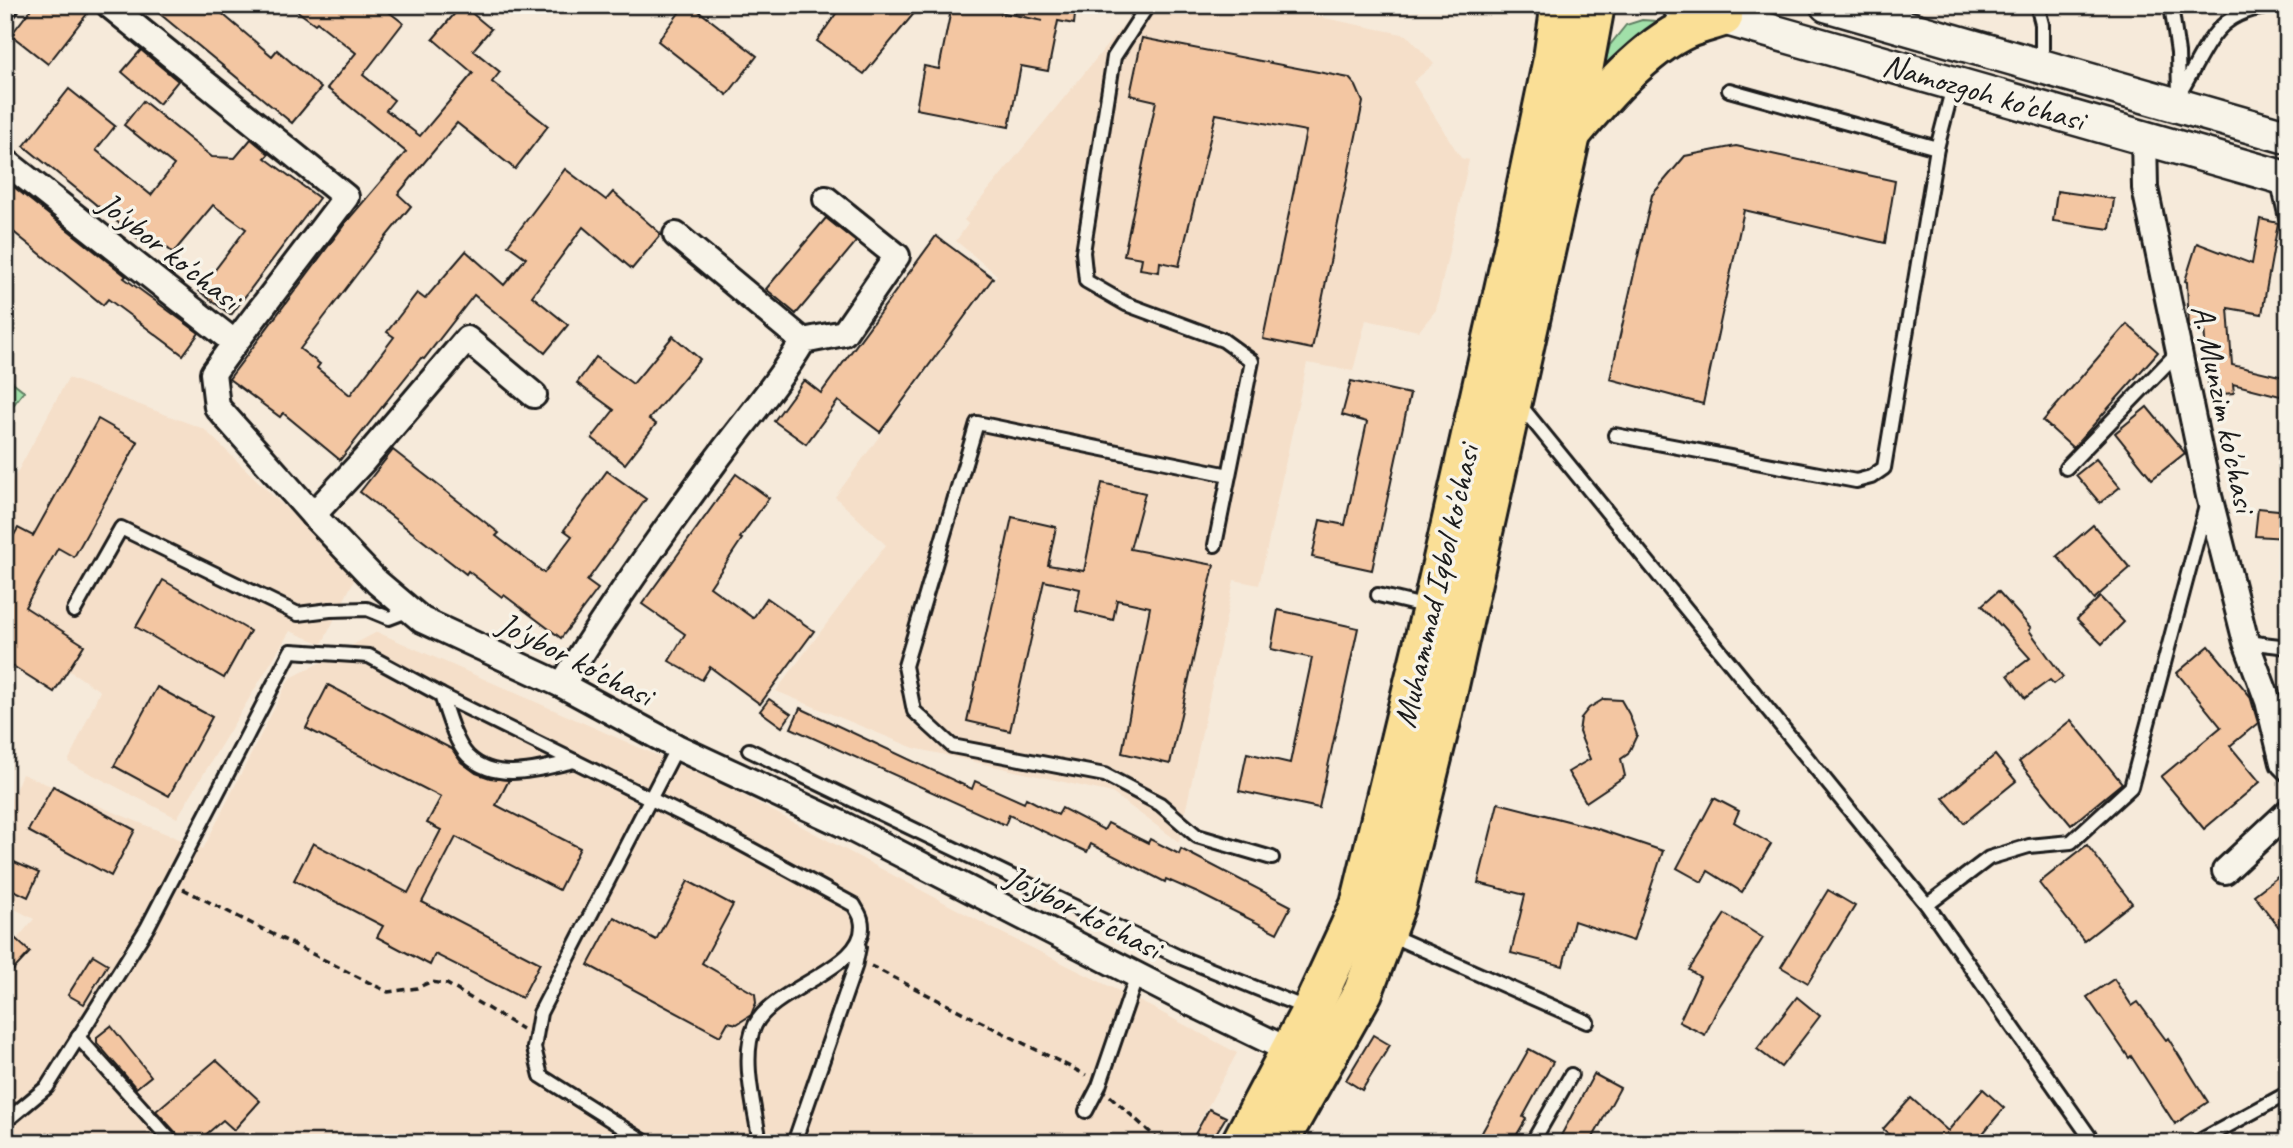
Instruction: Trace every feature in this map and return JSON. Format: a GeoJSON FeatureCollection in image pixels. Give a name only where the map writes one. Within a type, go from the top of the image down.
{"type":"FeatureCollection","features":[{"type":"Feature","properties":{"kind":"main road","name":"Muhammad Iqbol ko'chasi"},"geometry":{"type":"LineString","coordinates":[[1241,1143],[1311,1011],[1360,905],[1432,608],[1518,228],[1553,59],[1559,17],[1558,5]]}},
{"type":"Feature","properties":{"kind":"main road","name":"Muhammad Iqbol ko'chasi"},"geometry":{"type":"LineString","coordinates":[[1278,1143],[1363,992],[1387,933],[1443,717],[1571,135],[1595,5]]}},
{"type":"Feature","properties":{"kind":"main road","name":"Namozgoh ko'chasi"},"geometry":{"type":"LineString","coordinates":[[1679,5],[2282,177]]}},
{"type":"Feature","properties":{"kind":"main road","name":"Namozgoh ko'chasi"},"geometry":{"type":"LineString","coordinates":[[1828,5],[2042,66],[2178,100],[2288,137]]}},
{"type":"Feature","properties":{"kind":"main road"},"geometry":{"type":"LineString","coordinates":[[1571,135],[1623,76],[1665,42],[1689,27],[1723,18]]}},
{"type":"Feature","properties":{"kind":"street"},"geometry":{"type":"LineString","coordinates":[[108,5],[345,197],[234,343]]}},
{"type":"Feature","properties":{"kind":"street","name":"A. Munzim ko'chasi"},"geometry":{"type":"LineString","coordinates":[[2144,136],[2145,188],[2209,496],[2246,642],[2268,701],[2283,763],[2288,768]]}},
{"type":"Feature","properties":{"kind":"street","name":"Jo'ybor ko'chasi"},"geometry":{"type":"LineString","coordinates":[[5,161],[234,343],[213,373],[217,407],[377,582],[422,620],[562,685],[677,747],[842,824],[1290,1051]]}},
{"type":"Feature","properties":{"kind":"street"},"geometry":{"type":"LineString","coordinates":[[562,685],[597,628],[714,464],[784,373],[803,341],[844,333],[897,256],[826,199]]}},
{"type":"Feature","properties":{"kind":"street"},"geometry":{"type":"LineString","coordinates":[[676,235],[803,341]]}},
{"type":"Feature","properties":{"kind":"street"},"geometry":{"type":"LineString","coordinates":[[313,515],[364,460],[467,339],[534,396]]}},
{"type":"Feature","properties":{"kind":"street"},"geometry":{"type":"LineString","coordinates":[[2225,871],[2288,812]]}},
{"type":"Feature","properties":{"kind":"lane"},"geometry":{"type":"LineString","coordinates":[[1148,5],[1114,57],[1083,252],[1086,281],[1126,304],[1223,340],[1252,361],[1215,545]]}},
{"type":"Feature","properties":{"kind":"lane"},"geometry":{"type":"LineString","coordinates":[[2037,5],[2042,24],[2042,66]]}},
{"type":"Feature","properties":{"kind":"lane"},"geometry":{"type":"LineString","coordinates":[[2171,5],[2178,53],[2178,100]]}},
{"type":"Feature","properties":{"kind":"lane"},"geometry":{"type":"LineString","coordinates":[[2178,100],[2209,40],[2222,24],[2243,14],[2288,5]]}},
{"type":"Feature","properties":{"kind":"lane"},"geometry":{"type":"LineString","coordinates":[[1615,435],[1856,481],[1871,477],[1884,468],[1937,148],[1955,83]]}},
{"type":"Feature","properties":{"kind":"lane"},"geometry":{"type":"LineString","coordinates":[[1730,90],[1937,148]]}},
{"type":"Feature","properties":{"kind":"lane"},"geometry":{"type":"LineString","coordinates":[[2282,177],[2288,227]]}},
{"type":"Feature","properties":{"kind":"lane"},"geometry":{"type":"LineString","coordinates":[[2066,468],[2179,351]]}},
{"type":"Feature","properties":{"kind":"lane"},"geometry":{"type":"LineString","coordinates":[[1513,396],[1927,905],[2094,1143]]}},
{"type":"Feature","properties":{"kind":"lane"},"geometry":{"type":"LineString","coordinates":[[1229,475],[977,423],[905,666],[914,711],[952,746],[1105,775],[1160,804],[1197,836],[1272,858]]}},
{"type":"Feature","properties":{"kind":"lane"},"geometry":{"type":"LineString","coordinates":[[1927,905],[1989,858],[2029,846],[2071,842],[2131,787],[2209,496]]}},
{"type":"Feature","properties":{"kind":"lane"},"geometry":{"type":"LineString","coordinates":[[74,611],[121,528],[298,614],[367,609],[389,618],[410,610]]}},
{"type":"Feature","properties":{"kind":"lane"},"geometry":{"type":"LineString","coordinates":[[1378,594],[1432,608]]}},
{"type":"Feature","properties":{"kind":"lane"},"geometry":{"type":"LineString","coordinates":[[2246,642],[2288,647]]}},
{"type":"Feature","properties":{"kind":"lane"},"geometry":{"type":"LineString","coordinates":[[5,1122],[47,1087],[147,928],[291,651],[369,656],[441,695],[736,841],[854,905],[862,919],[856,958],[794,1143]]}},
{"type":"Feature","properties":{"kind":"lane"},"geometry":{"type":"LineString","coordinates":[[441,695],[452,728],[468,756],[492,770],[523,772],[575,761]]}},
{"type":"Feature","properties":{"kind":"lane"},"geometry":{"type":"LineString","coordinates":[[647,1143],[541,1076],[534,1048],[540,1013],[677,747]]}},
{"type":"Feature","properties":{"kind":"lane"},"geometry":{"type":"LineString","coordinates":[[749,750],[1177,956],[1311,1011]]}},
{"type":"Feature","properties":{"kind":"lane"},"geometry":{"type":"LineString","coordinates":[[1387,933],[1587,1022]]}},
{"type":"Feature","properties":{"kind":"lane"},"geometry":{"type":"LineString","coordinates":[[760,1143],[750,1081],[750,1044],[756,1023],[773,1004],[850,956],[861,936]]}},
{"type":"Feature","properties":{"kind":"lane"},"geometry":{"type":"LineString","coordinates":[[1086,1111],[1099,1086],[1136,975]]}},
{"type":"Feature","properties":{"kind":"lane"},"geometry":{"type":"LineString","coordinates":[[78,1037],[173,1143]]}},
{"type":"Feature","properties":{"kind":"lane"},"geometry":{"type":"LineString","coordinates":[[1532,1143],[1571,1075]]}},
{"type":"Feature","properties":{"kind":"lane"},"geometry":{"type":"LineString","coordinates":[[2196,1143],[2288,1093]]}},
{"type":"Feature","properties":{"kind":"path"},"geometry":{"type":"LineString","coordinates":[[171,882],[388,992],[417,988],[430,982],[447,984],[536,1037]]}},
{"type":"Feature","properties":{"kind":"path"},"geometry":{"type":"LineString","coordinates":[[856,958],[1087,1075],[1162,1143]]}},
{"type":"Feature","properties":{"kind":"shaded area"},"geometry":{"type":"Polygon","coordinates":[[[1140,5],[1262,5],[1407,35],[1434,64],[1413,82],[1461,158],[1469,160],[1436,310],[1419,331],[1366,320],[1353,371],[1307,363],[1259,585],[1234,580],[1179,842],[1112,793],[914,748],[776,691],[886,545],[835,497],[997,275],[956,241],[968,224],[964,220],[1140,5]]]}},
{"type":"Feature","properties":{"kind":"shaded area"},"geometry":{"type":"Polygon","coordinates":[[[68,378],[204,429],[356,576],[322,644],[290,631],[177,818],[68,762],[100,691],[73,673],[5,642],[5,495],[68,378]]]}},
{"type":"Feature","properties":{"kind":"shaded area"},"geometry":{"type":"Polygon","coordinates":[[[377,632],[722,784],[994,929],[1237,1053],[1188,1143],[5,1143],[5,953],[34,919],[5,904],[5,814],[22,774],[203,849],[289,679],[377,632]]]}},
{"type":"Feature","properties":{"kind":"green space"},"geometry":{"type":"Polygon","coordinates":[[[1642,20],[1674,22],[1597,90],[1610,45],[1626,25],[1642,20]]]}},
{"type":"Feature","properties":{"kind":"green space"},"geometry":{"type":"Polygon","coordinates":[[[5,376],[24,391],[5,416],[5,376]]]}},
{"type":"Feature","properties":{"kind":"building"},"geometry":{"type":"Polygon","coordinates":[[[34,5],[76,5],[87,14],[48,64],[11,35],[34,5]]]}},
{"type":"Feature","properties":{"kind":"building"},"geometry":{"type":"Polygon","coordinates":[[[149,5],[212,5],[272,56],[277,50],[321,88],[292,123],[149,5]]]}},
{"type":"Feature","properties":{"kind":"building"},"geometry":{"type":"Polygon","coordinates":[[[289,5],[380,5],[403,23],[363,75],[394,100],[386,110],[420,136],[473,73],[433,39],[462,5],[491,29],[473,50],[500,72],[492,82],[548,126],[515,169],[457,123],[398,194],[411,206],[300,349],[320,364],[317,368],[350,395],[394,337],[387,332],[417,293],[425,299],[466,251],[504,285],[526,258],[508,245],[565,169],[606,200],[613,192],[661,234],[632,269],[583,227],[532,296],[568,325],[545,353],[474,295],[340,460],[283,413],[280,417],[229,379],[347,221],[406,152],[327,88],[356,53],[317,22],[315,24],[289,5]]]}},
{"type":"Feature","properties":{"kind":"building"},"geometry":{"type":"Polygon","coordinates":[[[685,5],[691,5],[757,56],[727,95],[658,41],[685,5]]]}},
{"type":"Feature","properties":{"kind":"building"},"geometry":{"type":"Polygon","coordinates":[[[842,5],[921,5],[864,74],[817,41],[842,5]]]}},
{"type":"Feature","properties":{"kind":"building"},"geometry":{"type":"Polygon","coordinates":[[[952,5],[966,5],[1043,21],[1015,15],[1016,5],[1076,5],[1074,24],[1058,21],[1048,71],[1021,66],[1009,127],[916,109],[924,66],[939,69],[952,5]]]}},
{"type":"Feature","properties":{"kind":"building"},"geometry":{"type":"Polygon","coordinates":[[[1142,38],[1349,78],[1356,86],[1363,102],[1312,349],[1263,339],[1306,131],[1216,114],[1179,266],[1160,262],[1159,272],[1140,269],[1142,258],[1124,255],[1156,101],[1130,95],[1142,38]]]}},
{"type":"Feature","properties":{"kind":"building"},"geometry":{"type":"Polygon","coordinates":[[[141,50],[178,81],[159,104],[122,72],[141,50]]]}},
{"type":"Feature","properties":{"kind":"building"},"geometry":{"type":"Polygon","coordinates":[[[69,89],[115,126],[96,150],[151,195],[174,165],[124,125],[143,101],[212,157],[235,158],[251,139],[269,154],[265,158],[319,198],[231,315],[199,291],[246,229],[213,205],[173,253],[149,232],[142,242],[24,146],[69,89]]]}},
{"type":"Feature","properties":{"kind":"building"},"geometry":{"type":"Polygon","coordinates":[[[1736,146],[1895,181],[1885,243],[1744,210],[1703,404],[1610,379],[1652,195],[1685,156],[1736,146]]]}},
{"type":"Feature","properties":{"kind":"building"},"geometry":{"type":"Polygon","coordinates":[[[5,180],[126,276],[124,278],[199,333],[183,355],[108,299],[103,305],[5,225],[5,180]]]}},
{"type":"Feature","properties":{"kind":"building"},"geometry":{"type":"Polygon","coordinates":[[[2057,191],[2114,199],[2110,229],[2053,221],[2057,191]]]}},
{"type":"Feature","properties":{"kind":"building"},"geometry":{"type":"Polygon","coordinates":[[[826,218],[856,242],[796,314],[766,289],[826,218]]]}},
{"type":"Feature","properties":{"kind":"building"},"geometry":{"type":"Polygon","coordinates":[[[2260,219],[2278,223],[2262,314],[2228,308],[2232,365],[2288,378],[2288,398],[2233,384],[2234,393],[2209,395],[2204,327],[2189,327],[2185,281],[2197,243],[2252,264],[2260,219]]]}},
{"type":"Feature","properties":{"kind":"building"},"geometry":{"type":"Polygon","coordinates":[[[936,236],[993,278],[880,432],[838,401],[806,444],[774,421],[804,380],[821,393],[936,236]]]}},
{"type":"Feature","properties":{"kind":"building"},"geometry":{"type":"Polygon","coordinates":[[[2127,324],[2158,352],[2073,448],[2043,421],[2127,324]]]}},
{"type":"Feature","properties":{"kind":"building"},"geometry":{"type":"Polygon","coordinates":[[[673,336],[700,359],[649,419],[656,424],[625,464],[592,438],[614,410],[577,383],[596,357],[633,384],[673,336]]]}},
{"type":"Feature","properties":{"kind":"building"},"geometry":{"type":"Polygon","coordinates":[[[1351,381],[1410,394],[1372,570],[1312,557],[1320,520],[1345,525],[1367,422],[1342,415],[1351,381]]]}},
{"type":"Feature","properties":{"kind":"building"},"geometry":{"type":"Polygon","coordinates":[[[2147,407],[2185,453],[2152,479],[2115,433],[2147,407]]]}},
{"type":"Feature","properties":{"kind":"building"},"geometry":{"type":"Polygon","coordinates":[[[98,419],[138,442],[74,557],[58,548],[25,607],[84,645],[54,692],[5,661],[5,551],[18,528],[33,536],[98,419]]]}},
{"type":"Feature","properties":{"kind":"building"},"geometry":{"type":"Polygon","coordinates":[[[393,450],[499,533],[496,536],[544,573],[572,536],[564,530],[607,471],[646,499],[587,581],[598,589],[561,638],[504,595],[502,597],[468,571],[466,574],[360,492],[393,450]]]}},
{"type":"Feature","properties":{"kind":"building"},"geometry":{"type":"Polygon","coordinates":[[[2096,459],[2120,487],[2100,503],[2076,475],[2096,459]]]}},
{"type":"Feature","properties":{"kind":"building"},"geometry":{"type":"Polygon","coordinates":[[[736,474],[769,498],[710,587],[753,618],[767,598],[814,631],[760,704],[710,667],[702,680],[669,661],[685,634],[642,604],[736,474]]]}},
{"type":"Feature","properties":{"kind":"building"},"geometry":{"type":"Polygon","coordinates":[[[1102,483],[1145,493],[1130,549],[1214,565],[1170,764],[1122,753],[1150,607],[1117,600],[1113,620],[1076,611],[1080,589],[1044,581],[1010,731],[967,721],[1012,517],[1056,527],[1048,565],[1084,571],[1102,483]]]}},
{"type":"Feature","properties":{"kind":"building"},"geometry":{"type":"Polygon","coordinates":[[[2258,508],[2288,511],[2286,538],[2255,536],[2258,508]]]}},
{"type":"Feature","properties":{"kind":"building"},"geometry":{"type":"Polygon","coordinates":[[[2093,525],[2130,568],[2094,599],[2057,556],[2093,525]]]}},
{"type":"Feature","properties":{"kind":"building"},"geometry":{"type":"Polygon","coordinates":[[[163,580],[250,631],[224,678],[136,627],[163,580]]]}},
{"type":"Feature","properties":{"kind":"building"},"geometry":{"type":"Polygon","coordinates":[[[1998,591],[2031,628],[2029,630],[2063,677],[2054,684],[2050,680],[2025,698],[2008,675],[2030,658],[1982,605],[1998,591]]]}},
{"type":"Feature","properties":{"kind":"building"},"geometry":{"type":"Polygon","coordinates":[[[2100,597],[2124,622],[2102,644],[2077,619],[2100,597]]]}},
{"type":"Feature","properties":{"kind":"building"},"geometry":{"type":"Polygon","coordinates":[[[1278,610],[1358,628],[1319,808],[1239,791],[1247,753],[1290,763],[1312,658],[1271,649],[1278,610]]]}},
{"type":"Feature","properties":{"kind":"building"},"geometry":{"type":"Polygon","coordinates":[[[2209,646],[2250,696],[2258,723],[2230,746],[2260,782],[2204,829],[2161,777],[2221,727],[2177,673],[2209,646]]]}},
{"type":"Feature","properties":{"kind":"building"},"geometry":{"type":"Polygon","coordinates":[[[328,685],[452,749],[461,762],[476,773],[509,780],[496,805],[580,848],[559,890],[456,837],[422,902],[540,963],[522,998],[435,954],[430,965],[377,937],[383,926],[294,880],[313,843],[408,893],[441,830],[427,823],[441,797],[306,728],[328,685]]]}},
{"type":"Feature","properties":{"kind":"building"},"geometry":{"type":"Polygon","coordinates":[[[157,687],[212,717],[169,796],[114,766],[157,687]]]}},
{"type":"Feature","properties":{"kind":"building"},"geometry":{"type":"Polygon","coordinates":[[[769,699],[791,714],[782,727],[760,711],[769,699]]]}},
{"type":"Feature","properties":{"kind":"building"},"geometry":{"type":"Polygon","coordinates":[[[1604,699],[1621,700],[1637,735],[1628,754],[1621,759],[1625,776],[1586,802],[1568,772],[1590,759],[1579,732],[1581,718],[1589,708],[1604,699]]]}},
{"type":"Feature","properties":{"kind":"building"},"geometry":{"type":"Polygon","coordinates":[[[800,708],[972,789],[975,781],[1024,803],[1026,798],[1058,815],[1062,808],[1104,830],[1108,823],[1148,843],[1150,839],[1179,854],[1181,849],[1291,906],[1277,933],[1200,894],[1166,879],[1165,882],[1091,844],[1087,852],[1009,815],[1005,825],[791,728],[800,708]]]}},
{"type":"Feature","properties":{"kind":"building"},"geometry":{"type":"Polygon","coordinates":[[[2071,720],[2122,783],[2071,825],[2019,762],[2071,720]]]}},
{"type":"Feature","properties":{"kind":"building"},"geometry":{"type":"Polygon","coordinates":[[[1995,755],[2016,781],[1964,823],[1943,798],[1995,755]]]}},
{"type":"Feature","properties":{"kind":"building"},"geometry":{"type":"Polygon","coordinates":[[[53,786],[135,830],[111,876],[28,831],[53,786]]]}},
{"type":"Feature","properties":{"kind":"building"},"geometry":{"type":"Polygon","coordinates":[[[1714,798],[1739,811],[1734,822],[1771,844],[1742,892],[1708,871],[1702,882],[1677,868],[1714,798]]]}},
{"type":"Feature","properties":{"kind":"building"},"geometry":{"type":"Polygon","coordinates":[[[1498,803],[1595,828],[1663,851],[1633,941],[1574,921],[1563,966],[1511,953],[1525,895],[1478,883],[1498,803]]]}},
{"type":"Feature","properties":{"kind":"building"},"geometry":{"type":"Polygon","coordinates":[[[2087,845],[2132,903],[2084,941],[2039,883],[2087,845]]]}},
{"type":"Feature","properties":{"kind":"building"},"geometry":{"type":"Polygon","coordinates":[[[5,858],[39,873],[28,897],[5,886],[5,858]]]}},
{"type":"Feature","properties":{"kind":"building"},"geometry":{"type":"Polygon","coordinates":[[[2288,869],[2288,939],[2254,895],[2288,869]]]}},
{"type":"Feature","properties":{"kind":"building"},"geometry":{"type":"Polygon","coordinates":[[[688,881],[733,905],[702,963],[755,994],[756,1003],[751,1015],[737,1024],[728,1022],[720,1036],[588,965],[614,917],[656,940],[688,881]]]}},
{"type":"Feature","properties":{"kind":"building"},"geometry":{"type":"Polygon","coordinates":[[[1828,890],[1855,906],[1808,983],[1781,967],[1828,890]]]}},
{"type":"Feature","properties":{"kind":"building"},"geometry":{"type":"Polygon","coordinates":[[[1725,914],[1763,938],[1718,1008],[1705,1035],[1679,1022],[1700,977],[1689,970],[1725,914]]]}},
{"type":"Feature","properties":{"kind":"building"},"geometry":{"type":"Polygon","coordinates":[[[5,929],[30,952],[5,979],[5,929]]]}},
{"type":"Feature","properties":{"kind":"building"},"geometry":{"type":"Polygon","coordinates":[[[93,955],[108,964],[84,1004],[68,995],[93,955]]]}},
{"type":"Feature","properties":{"kind":"building"},"geometry":{"type":"Polygon","coordinates":[[[2114,979],[2132,1006],[2138,1002],[2166,1040],[2168,1038],[2208,1102],[2175,1124],[2131,1056],[2129,1058],[2087,997],[2114,979]]]}},
{"type":"Feature","properties":{"kind":"building"},"geometry":{"type":"Polygon","coordinates":[[[1797,997],[1820,1016],[1781,1067],[1757,1049],[1797,997]]]}},
{"type":"Feature","properties":{"kind":"building"},"geometry":{"type":"Polygon","coordinates":[[[111,1026],[151,1076],[136,1088],[97,1043],[97,1037],[111,1026]]]}},
{"type":"Feature","properties":{"kind":"building"},"geometry":{"type":"Polygon","coordinates":[[[1373,1035],[1390,1045],[1362,1090],[1346,1080],[1373,1035]]]}},
{"type":"Feature","properties":{"kind":"building"},"geometry":{"type":"Polygon","coordinates":[[[1529,1049],[1553,1062],[1523,1117],[1526,1119],[1512,1143],[1476,1143],[1529,1049]]]}},
{"type":"Feature","properties":{"kind":"building"},"geometry":{"type":"Polygon","coordinates":[[[216,1060],[260,1101],[234,1130],[223,1120],[196,1143],[182,1143],[180,1137],[156,1111],[216,1060]]]}},
{"type":"Feature","properties":{"kind":"building"},"geometry":{"type":"Polygon","coordinates":[[[1594,1074],[1620,1088],[1590,1143],[1557,1143],[1594,1074]]]}},
{"type":"Feature","properties":{"kind":"building"},"geometry":{"type":"Polygon","coordinates":[[[1983,1089],[2004,1108],[1975,1143],[1899,1143],[1883,1129],[1911,1098],[1948,1131],[1983,1089]]]}},
{"type":"Feature","properties":{"kind":"building"},"geometry":{"type":"Polygon","coordinates":[[[1209,1109],[1226,1117],[1210,1143],[1190,1143],[1209,1109]]]}}]}
